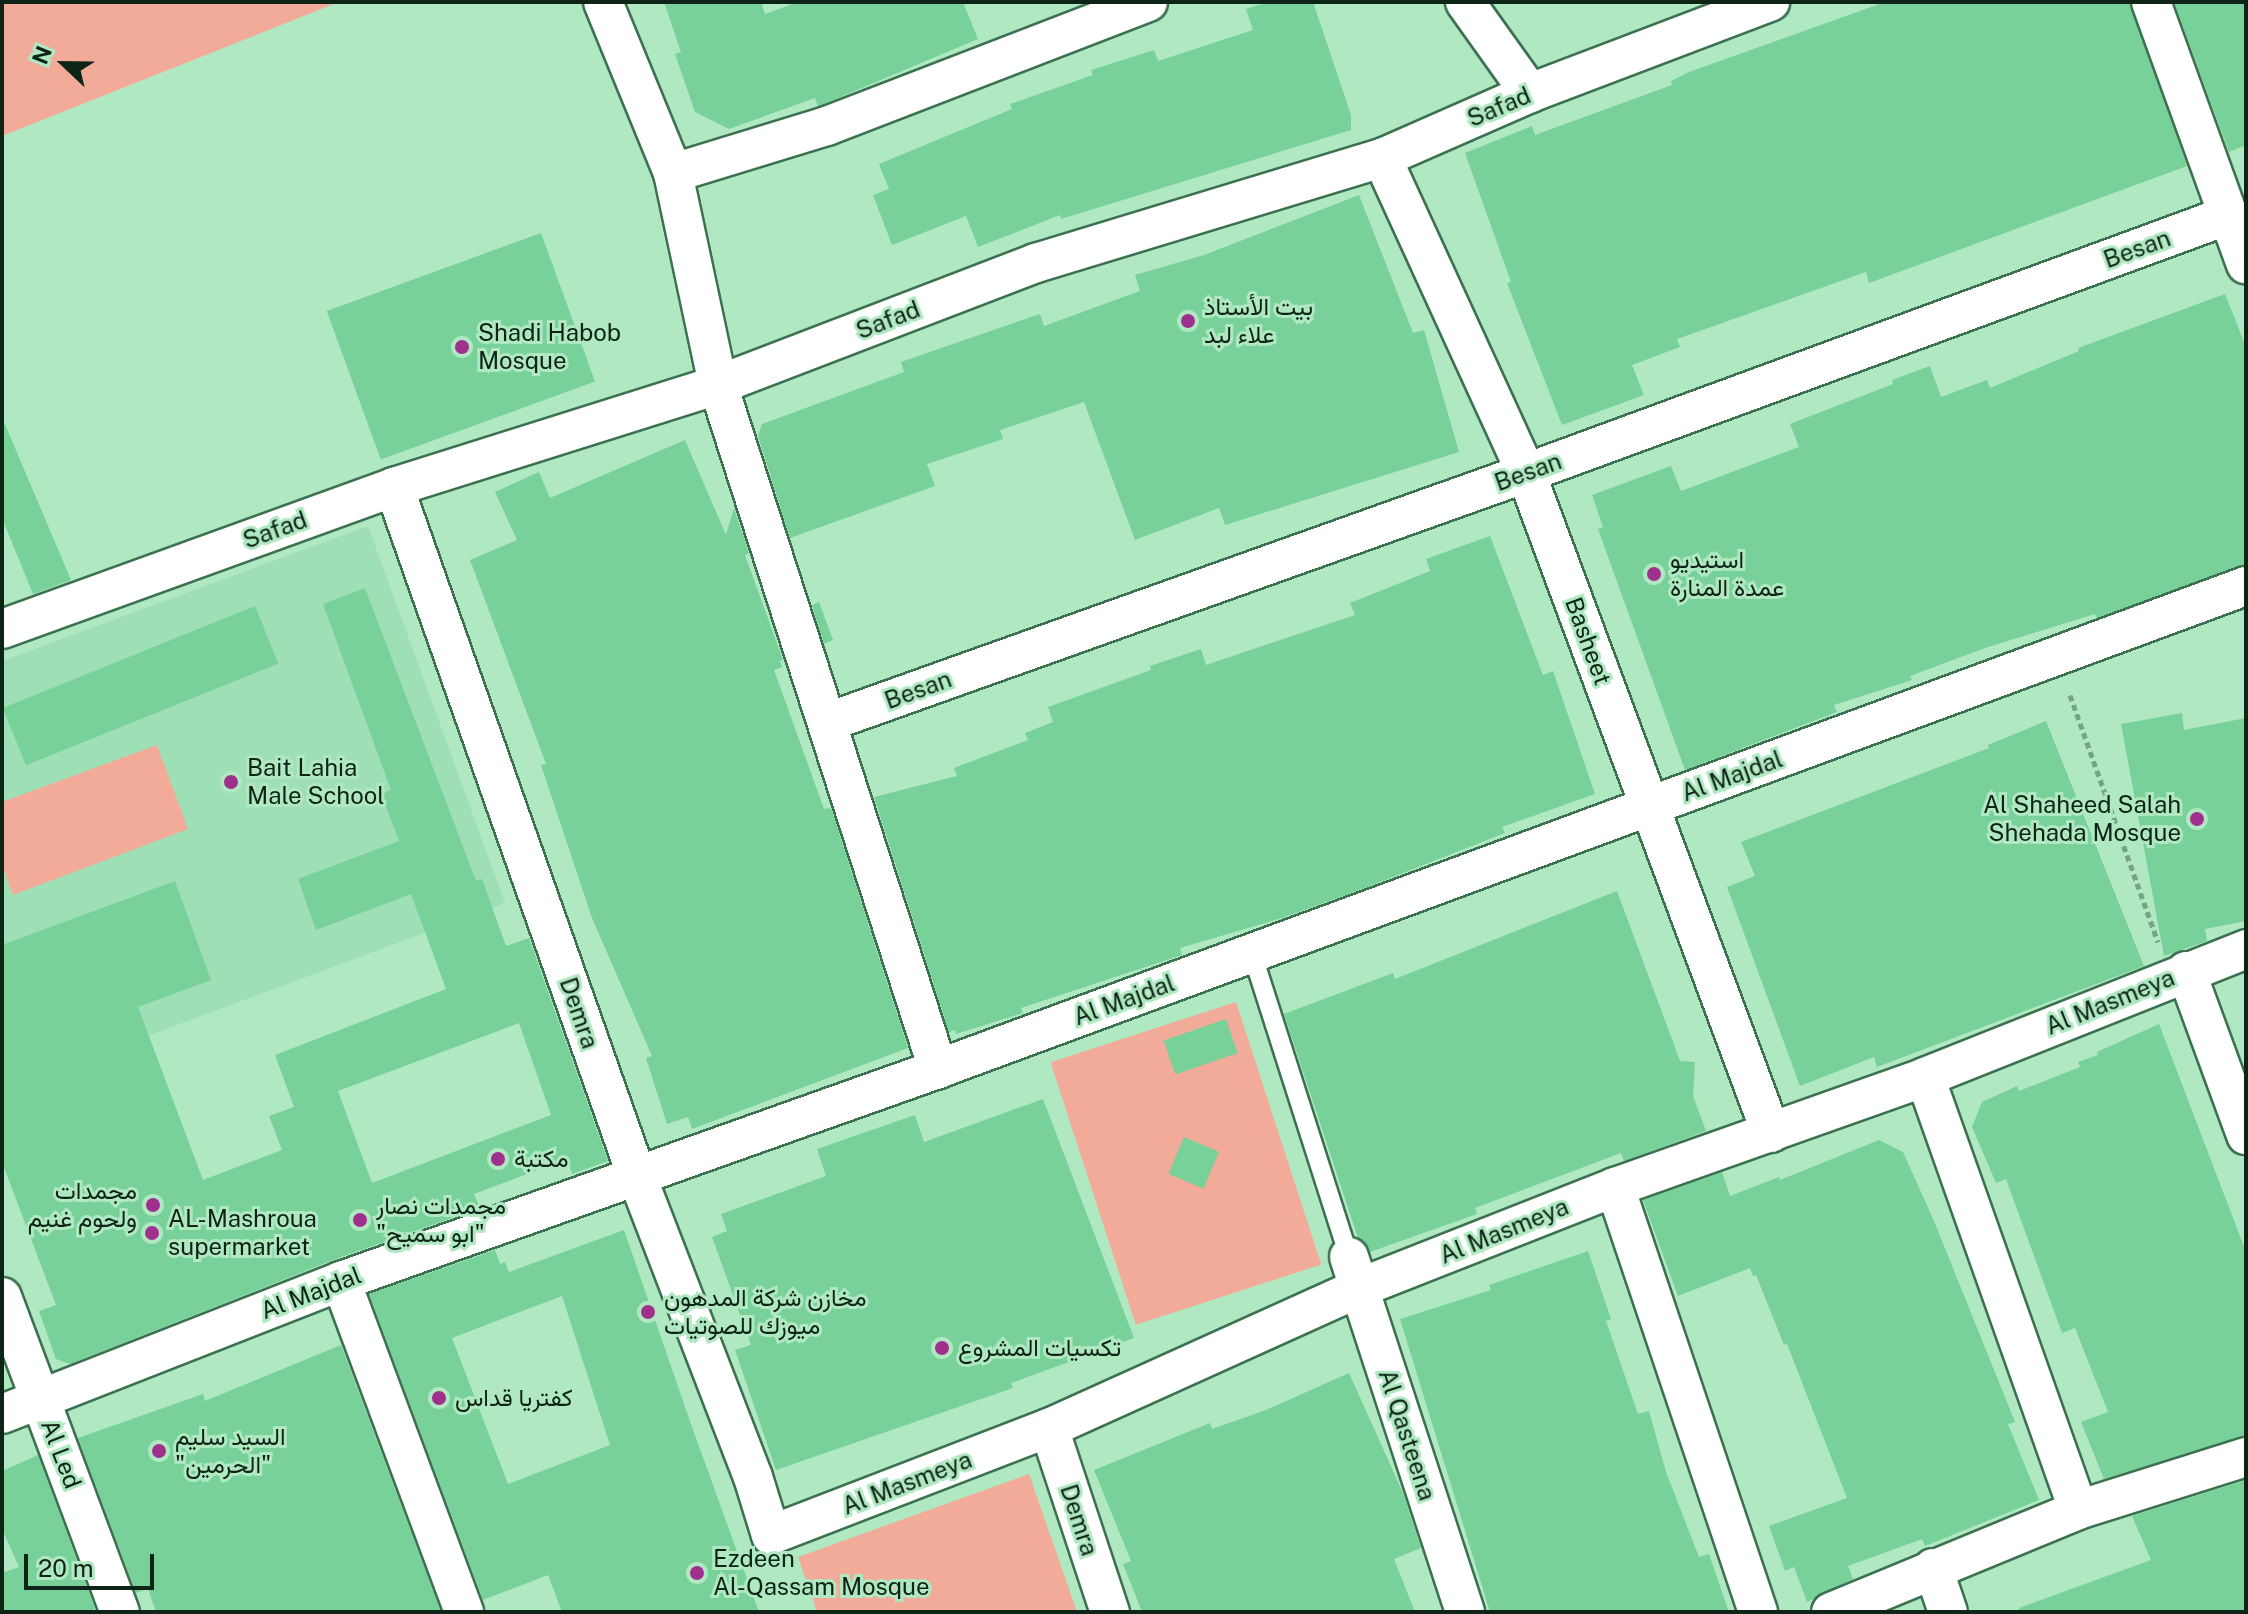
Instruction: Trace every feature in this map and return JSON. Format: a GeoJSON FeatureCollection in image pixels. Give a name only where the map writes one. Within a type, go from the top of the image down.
{"type":"FeatureCollection","features":[{"type":"Feature","properties":{"kind":"street"},"geometry":{"type":"LineString","coordinates":[[603,2],[673,173],[718,385],[938,1069]]}},
{"type":"Feature","properties":{"kind":"street"},"geometry":{"type":"LineString","coordinates":[[673,173],[827,126],[1148,2]]}},
{"type":"Feature","properties":{"kind":"street"},"geometry":{"type":"LineString","coordinates":[[1465,2],[1530,93]]}},
{"type":"Feature","properties":{"kind":"street","name":"Safad"},"geometry":{"type":"LineString","coordinates":[[2,629],[394,487],[718,385],[1036,263],[1382,158],[1530,93],[1770,2]]}},
{"type":"Feature","properties":{"kind":"street"},"geometry":{"type":"LineString","coordinates":[[2151,2],[2226,216],[2246,264]]}},
{"type":"Feature","properties":{"kind":"street","name":"Basheet"},"geometry":{"type":"LineString","coordinates":[[1382,158],[1526,473],[1771,1133]]}},
{"type":"Feature","properties":{"kind":"street","name":"Besan"},"geometry":{"type":"LineString","coordinates":[[828,722],[1526,473],[2226,216]]}},
{"type":"Feature","properties":{"kind":"street","name":"Demra"},"geometry":{"type":"LineString","coordinates":[[394,487],[636,1174],[753,1477],[771,1535]]}},
{"type":"Feature","properties":{"kind":"street","name":"Al Majdal"},"geometry":{"type":"LineString","coordinates":[[2,1414],[341,1281],[938,1069],[2246,586]]}},
{"type":"Feature","properties":{"kind":"street","name":"Al Masmeya"},"geometry":{"type":"LineString","coordinates":[[771,1535],[1049,1428],[1354,1273],[1771,1133],[1925,1077],[2246,949]]}},
{"type":"Feature","properties":{"kind":"street"},"geometry":{"type":"LineString","coordinates":[[2178,974],[2246,1135]]}},
{"type":"Feature","properties":{"kind":"street"},"geometry":{"type":"LineString","coordinates":[[1925,1077],[2078,1510]]}},
{"type":"Feature","properties":{"kind":"street"},"geometry":{"type":"LineString","coordinates":[[1615,1187],[1758,1612]]}},
{"type":"Feature","properties":{"kind":"street","name":"Al Qasteena"},"geometry":{"type":"LineString","coordinates":[[1354,1273],[1465,1612]]}},
{"type":"Feature","properties":{"kind":"street"},"geometry":{"type":"LineString","coordinates":[[341,1281],[464,1612]]}},
{"type":"Feature","properties":{"kind":"street","name":"Al Led"},"geometry":{"type":"LineString","coordinates":[[2,1297],[120,1612]]}},
{"type":"Feature","properties":{"kind":"street","name":"Demra"},"geometry":{"type":"LineString","coordinates":[[1049,1428],[1110,1612]]}},
{"type":"Feature","properties":{"kind":"street"},"geometry":{"type":"LineString","coordinates":[[1831,1612],[2078,1510],[2246,1457]]}},
{"type":"Feature","properties":{"kind":"street"},"geometry":{"type":"LineString","coordinates":[[1933,1568],[1948,1612]]}},
{"type":"Feature","properties":{"kind":"lane"},"geometry":{"type":"LineString","coordinates":[[1252,953],[1354,1273]]}},
{"type":"Feature","properties":{"kind":"path"},"geometry":{"type":"LineString","coordinates":[[2056,656],[2178,974]]}},
{"type":"Feature","properties":{"kind":"shaded area"},"geometry":{"type":"Polygon","coordinates":[[[2,2],[339,2],[2,136],[2,2]]]}},
{"type":"Feature","properties":{"kind":"shaded area","name":"Bait Lahia Male School"},"geometry":{"type":"Polygon","coordinates":[[[368,526],[505,903],[2,1090],[2,661],[368,526]]]}},
{"type":"Feature","properties":{"kind":"shaded area"},"geometry":{"type":"Polygon","coordinates":[[[157,745],[188,829],[13,895],[2,865],[2,802],[157,745]]]}},
{"type":"Feature","properties":{"kind":"shaded area"},"geometry":{"type":"Polygon","coordinates":[[[1236,1002],[1321,1264],[1136,1325],[1051,1062],[1236,1002]]]}},
{"type":"Feature","properties":{"kind":"shaded area"},"geometry":{"type":"Polygon","coordinates":[[[1029,1474],[1077,1612],[817,1612],[798,1557],[1029,1474]]]}},
{"type":"Feature","properties":{"kind":"building"},"geometry":{"type":"Polygon","coordinates":[[[664,2],[761,2],[765,14],[798,2],[963,2],[978,39],[818,106],[815,98],[729,129],[695,112],[675,54],[681,52],[664,2]]]}},
{"type":"Feature","properties":{"kind":"building"},"geometry":{"type":"Polygon","coordinates":[[[1267,2],[1313,2],[1351,115],[1351,130],[1061,219],[1060,215],[978,247],[966,216],[892,245],[873,195],[889,189],[879,164],[1012,109],[1010,104],[1093,75],[1091,70],[1154,50],[1158,61],[1253,30],[1246,9],[1267,2]]]}},
{"type":"Feature","properties":{"kind":"building"},"geometry":{"type":"Polygon","coordinates":[[[1885,2],[2130,2],[2187,166],[1869,283],[1866,272],[1677,339],[1680,347],[1632,365],[1644,395],[1562,425],[1507,283],[1511,282],[1465,153],[1532,126],[1535,135],[1672,85],[1671,81],[1689,72],[1885,2]]]}},
{"type":"Feature","properties":{"kind":"building"},"geometry":{"type":"Polygon","coordinates":[[[2174,2],[2246,2],[2246,145],[2229,152],[2174,2]]]}},
{"type":"Feature","properties":{"kind":"building"},"geometry":{"type":"Polygon","coordinates":[[[1359,195],[1413,333],[1424,330],[1459,452],[1225,525],[1219,508],[1135,540],[1084,402],[1000,430],[1003,439],[927,464],[935,486],[790,538],[758,436],[762,424],[904,372],[901,362],[1040,314],[1044,326],[1140,291],[1135,275],[1204,255],[1359,195]]]}},
{"type":"Feature","properties":{"kind":"building","name":"Shadi Habob Mosque"},"geometry":{"type":"Polygon","coordinates":[[[541,233],[595,381],[381,459],[327,311],[541,233]]]}},
{"type":"Feature","properties":{"kind":"building"},"geometry":{"type":"Polygon","coordinates":[[[2225,294],[2246,347],[2246,565],[2097,618],[2095,614],[1985,648],[1910,676],[1912,680],[1834,705],[1837,712],[1685,770],[1598,529],[1603,527],[1592,495],[1671,466],[1681,491],[1799,447],[1790,424],[1893,384],[1892,380],[1930,366],[1941,397],[1987,380],[1990,388],[2079,351],[2078,348],[2225,294]]]}},
{"type":"Feature","properties":{"kind":"building"},"geometry":{"type":"Polygon","coordinates":[[[4,422],[71,580],[33,594],[2,518],[4,422]]]}},
{"type":"Feature","properties":{"kind":"building"},"geometry":{"type":"Polygon","coordinates":[[[685,440],[726,535],[734,508],[749,553],[745,555],[783,660],[780,661],[782,667],[774,670],[824,809],[831,808],[908,1048],[692,1129],[688,1117],[667,1124],[646,1058],[652,1056],[592,918],[541,765],[546,764],[470,560],[517,540],[495,492],[539,472],[550,498],[685,440]]]}},
{"type":"Feature","properties":{"kind":"building"},"geometry":{"type":"Polygon","coordinates":[[[1490,536],[1543,675],[1553,671],[1595,794],[1502,827],[1505,833],[1365,888],[1282,918],[1180,948],[1182,955],[1021,1008],[1023,1013],[956,1034],[955,1030],[949,1032],[874,797],[957,776],[954,768],[1028,740],[1025,733],[1053,722],[1048,707],[1151,670],[1150,666],[1201,649],[1206,665],[1355,615],[1350,603],[1430,571],[1426,559],[1490,536]]]}},
{"type":"Feature","properties":{"kind":"building"},"geometry":{"type":"Polygon","coordinates":[[[365,588],[476,881],[482,879],[506,946],[529,938],[608,1161],[572,1174],[567,1159],[474,1194],[480,1208],[333,1260],[70,1364],[56,1359],[39,1311],[56,1305],[2,1162],[2,945],[175,881],[211,980],[138,1007],[203,1180],[282,1150],[269,1116],[294,1107],[275,1055],[446,989],[411,894],[316,930],[298,879],[399,841],[381,794],[391,790],[323,604],[365,588]],[[519,1023],[338,1091],[372,1183],[551,1115],[519,1023]]]}},
{"type":"Feature","properties":{"kind":"building"},"geometry":{"type":"Polygon","coordinates":[[[819,602],[833,640],[824,644],[812,605],[819,602]]]}},
{"type":"Feature","properties":{"kind":"building"},"geometry":{"type":"Polygon","coordinates":[[[255,606],[278,663],[26,765],[3,708],[255,606]]]}},
{"type":"Feature","properties":{"kind":"building","name":"Al Shaheed Salah Shehada Mosque"},"geometry":{"type":"Polygon","coordinates":[[[2182,713],[2184,730],[2246,718],[2246,921],[2205,929],[2207,941],[2164,956],[2121,724],[2182,713]]]}},
{"type":"Feature","properties":{"kind":"building"},"geometry":{"type":"Polygon","coordinates":[[[2046,721],[2144,966],[1877,1067],[1874,1057],[1800,1086],[1727,887],[1755,876],[1741,842],[1989,748],[1988,745],[2046,721]]]}},
{"type":"Feature","properties":{"kind":"building"},"geometry":{"type":"Polygon","coordinates":[[[1617,891],[1680,1061],[1695,1062],[1693,1096],[1706,1131],[1624,1161],[1621,1153],[1475,1208],[1477,1214],[1370,1252],[1358,1238],[1284,1014],[1393,973],[1395,979],[1617,891]]]}},
{"type":"Feature","properties":{"kind":"building"},"geometry":{"type":"Polygon","coordinates":[[[1226,1019],[1238,1053],[1175,1075],[1164,1040],[1226,1019]]]}},
{"type":"Feature","properties":{"kind":"building"},"geometry":{"type":"Polygon","coordinates":[[[2159,1024],[2246,1252],[2246,1436],[2104,1479],[2081,1422],[2108,1412],[2075,1328],[2062,1333],[2006,1179],[1996,1183],[1972,1127],[1982,1102],[2017,1086],[2019,1091],[2080,1067],[2078,1062],[2159,1024]]]}},
{"type":"Feature","properties":{"kind":"building"},"geometry":{"type":"Polygon","coordinates":[[[1043,1099],[1134,1338],[1011,1383],[1013,1388],[776,1470],[735,1350],[751,1345],[712,1237],[727,1231],[721,1214],[826,1176],[817,1149],[915,1115],[924,1142],[1043,1099]]]}},
{"type":"Feature","properties":{"kind":"building"},"geometry":{"type":"Polygon","coordinates":[[[1184,1137],[1219,1152],[1203,1189],[1168,1174],[1184,1137]]]}},
{"type":"Feature","properties":{"kind":"building"},"geometry":{"type":"Polygon","coordinates":[[[1879,1140],[1903,1152],[1934,1221],[2015,1422],[2008,1424],[2039,1500],[1925,1546],[1922,1539],[1848,1566],[1853,1579],[1807,1602],[1794,1567],[1785,1571],[1769,1526],[1847,1498],[1787,1344],[1784,1345],[1756,1275],[1753,1276],[1750,1268],[1678,1296],[1643,1200],[1722,1172],[1730,1196],[1779,1177],[1780,1180],[1879,1140]]]}},
{"type":"Feature","properties":{"kind":"building"},"geometry":{"type":"Polygon","coordinates":[[[624,1230],[759,1612],[562,1612],[548,1575],[483,1600],[369,1294],[495,1250],[500,1264],[505,1262],[509,1272],[624,1230]],[[562,1296],[452,1338],[508,1484],[610,1445],[562,1296]]]}},
{"type":"Feature","properties":{"kind":"building"},"geometry":{"type":"Polygon","coordinates":[[[1588,1251],[1611,1319],[1606,1321],[1638,1414],[1649,1411],[1666,1472],[1699,1557],[1709,1554],[1729,1612],[1490,1612],[1400,1319],[1491,1290],[1489,1285],[1588,1251]]]}},
{"type":"Feature","properties":{"kind":"building"},"geometry":{"type":"Polygon","coordinates":[[[341,1345],[441,1612],[156,1612],[148,1589],[136,1593],[78,1438],[203,1394],[205,1401],[341,1345]]]}},
{"type":"Feature","properties":{"kind":"building"},"geometry":{"type":"Polygon","coordinates":[[[1349,1373],[1403,1493],[1421,1548],[1394,1559],[1415,1612],[1142,1612],[1123,1564],[1131,1561],[1094,1470],[1210,1423],[1212,1429],[1266,1410],[1349,1373]]]}},
{"type":"Feature","properties":{"kind":"building"},"geometry":{"type":"Polygon","coordinates":[[[38,1455],[95,1609],[86,1612],[2,1612],[2,1573],[19,1567],[2,1529],[2,1471],[38,1455]]]}},
{"type":"Feature","properties":{"kind":"building"},"geometry":{"type":"Polygon","coordinates":[[[2246,1480],[2246,1612],[2020,1612],[2019,1608],[2151,1560],[2132,1516],[2246,1480]]]}},
{"type":"Feature","properties":{"kind":"place","name":"بيت الأستاذ علاء لبد"},"geometry":{"type":"Point","coordinates":[1188,321]}},
{"type":"Feature","properties":{"kind":"place","name":"Shadi Habob Mosque"},"geometry":{"type":"Point","coordinates":[462,347]}},
{"type":"Feature","properties":{"kind":"place","name":"استيديو عمدة المنارة"},"geometry":{"type":"Point","coordinates":[1654,574]}},
{"type":"Feature","properties":{"kind":"place","name":"Bait Lahia Male School"},"geometry":{"type":"Point","coordinates":[231,782]}},
{"type":"Feature","properties":{"kind":"place","name":"Al Shaheed Salah Shehada Mosque"},"geometry":{"type":"Point","coordinates":[2197,819]}},
{"type":"Feature","properties":{"kind":"place","name":"مكتبة"},"geometry":{"type":"Point","coordinates":[498,1159]}},
{"type":"Feature","properties":{"kind":"place","name":"مجمدات ولحوم غنيم"},"geometry":{"type":"Point","coordinates":[153,1205]}},
{"type":"Feature","properties":{"kind":"place","name":"مجمدات نصار \"ابو سميح\""},"geometry":{"type":"Point","coordinates":[360,1220]}},
{"type":"Feature","properties":{"kind":"place","name":"AL-Mashroua supermarket"},"geometry":{"type":"Point","coordinates":[152,1233]}},
{"type":"Feature","properties":{"kind":"place","name":"مخازن شركة المدهون ميوزك للصوتيات"},"geometry":{"type":"Point","coordinates":[648,1312]}},
{"type":"Feature","properties":{"kind":"place","name":"تكسيات المشروع"},"geometry":{"type":"Point","coordinates":[942,1348]}},
{"type":"Feature","properties":{"kind":"place","name":"كفتريا قداس"},"geometry":{"type":"Point","coordinates":[439,1398]}},
{"type":"Feature","properties":{"kind":"place","name":"السيد سليم \"الحرمين\""},"geometry":{"type":"Point","coordinates":[159,1451]}},
{"type":"Feature","properties":{"kind":"place","name":"Ezdeen Al-Qassam Mosque"},"geometry":{"type":"Point","coordinates":[697,1573]}}]}
